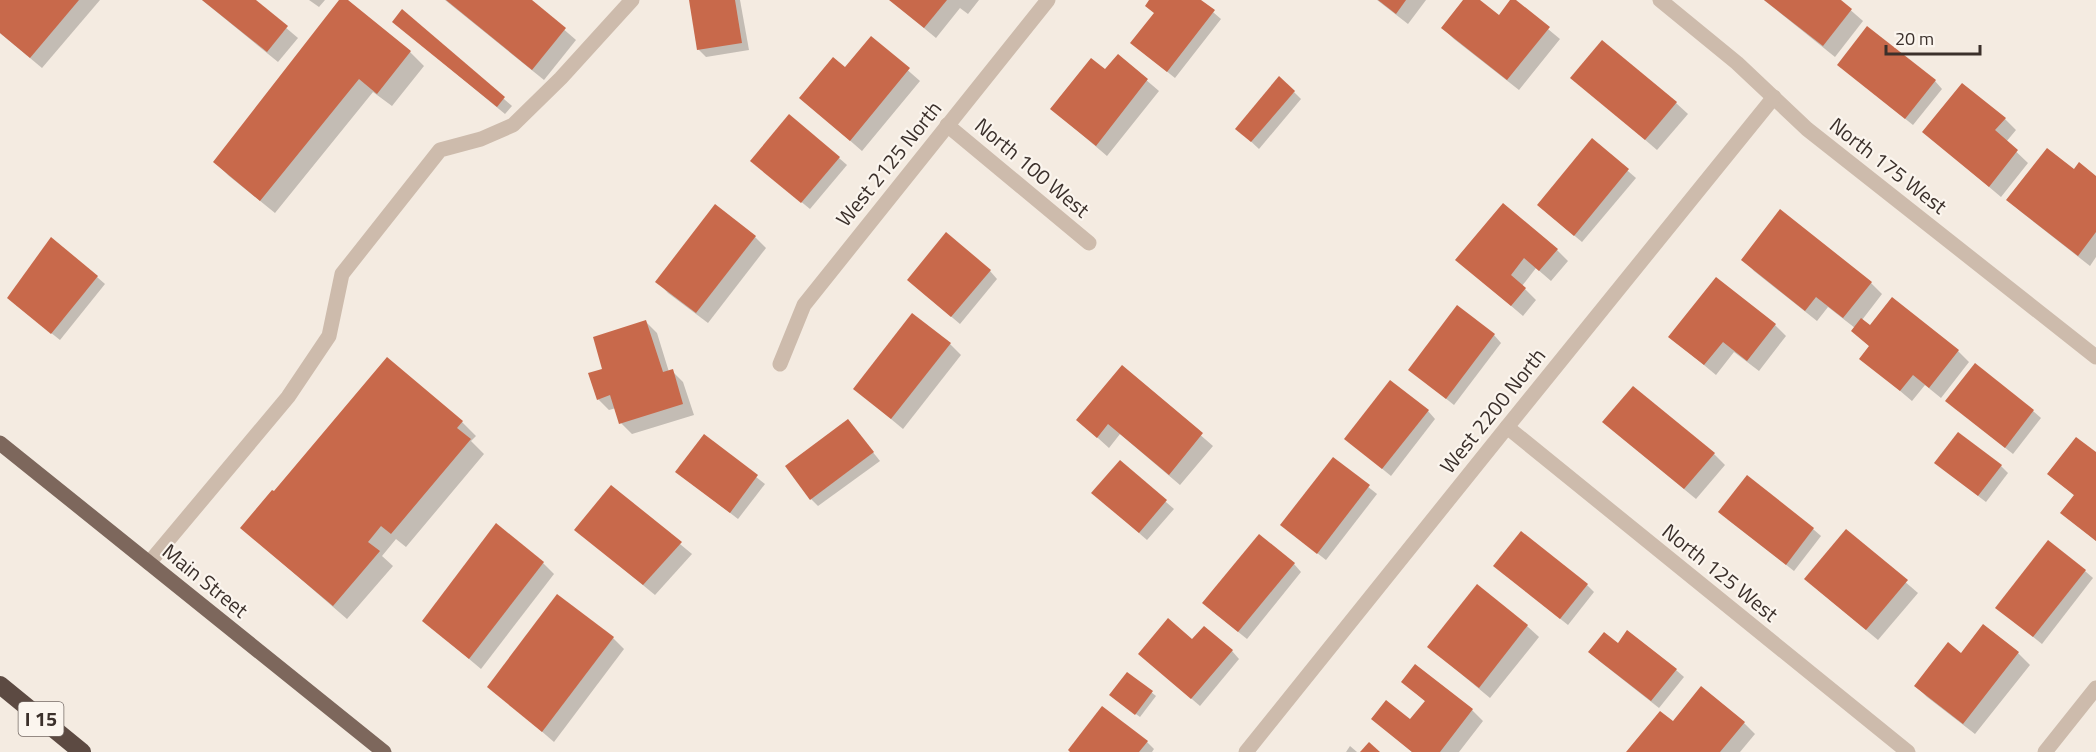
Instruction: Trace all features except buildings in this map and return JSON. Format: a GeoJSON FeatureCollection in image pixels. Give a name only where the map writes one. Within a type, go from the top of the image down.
{"type":"FeatureCollection","features":[{"type":"Feature","properties":{"kind":"highway","name":"I 15"},"geometry":{"type":"LineString","coordinates":[[0,686],[82,752]]}},
{"type":"Feature","properties":{"kind":"main road","name":"Main Street"},"geometry":{"type":"LineString","coordinates":[[0,443],[384,752]]}},
{"type":"Feature","properties":{"kind":"street"},"geometry":{"type":"LineString","coordinates":[[149,563],[288,397],[329,336],[342,274],[440,150],[482,139],[513,125],[561,78],[632,0]]}},
{"type":"Feature","properties":{"kind":"street","name":"West 2125 North"},"geometry":{"type":"LineString","coordinates":[[780,364],[804,305],[1048,0]]}},
{"type":"Feature","properties":{"kind":"street","name":"North 175 West"},"geometry":{"type":"LineString","coordinates":[[1660,0],[1737,63],[1807,129],[2096,357]]}},
{"type":"Feature","properties":{"kind":"street","name":"West 2200 North"},"geometry":{"type":"LineString","coordinates":[[1246,752],[1774,98]]}},
{"type":"Feature","properties":{"kind":"street","name":"North 100 West"},"geometry":{"type":"LineString","coordinates":[[948,125],[1089,243]]}},
{"type":"Feature","properties":{"kind":"street","name":"North 125 West"},"geometry":{"type":"LineString","coordinates":[[1507,427],[1908,752]]}},
{"type":"Feature","properties":{"kind":"street"},"geometry":{"type":"LineString","coordinates":[[2045,752],[2096,688]]}}]}
